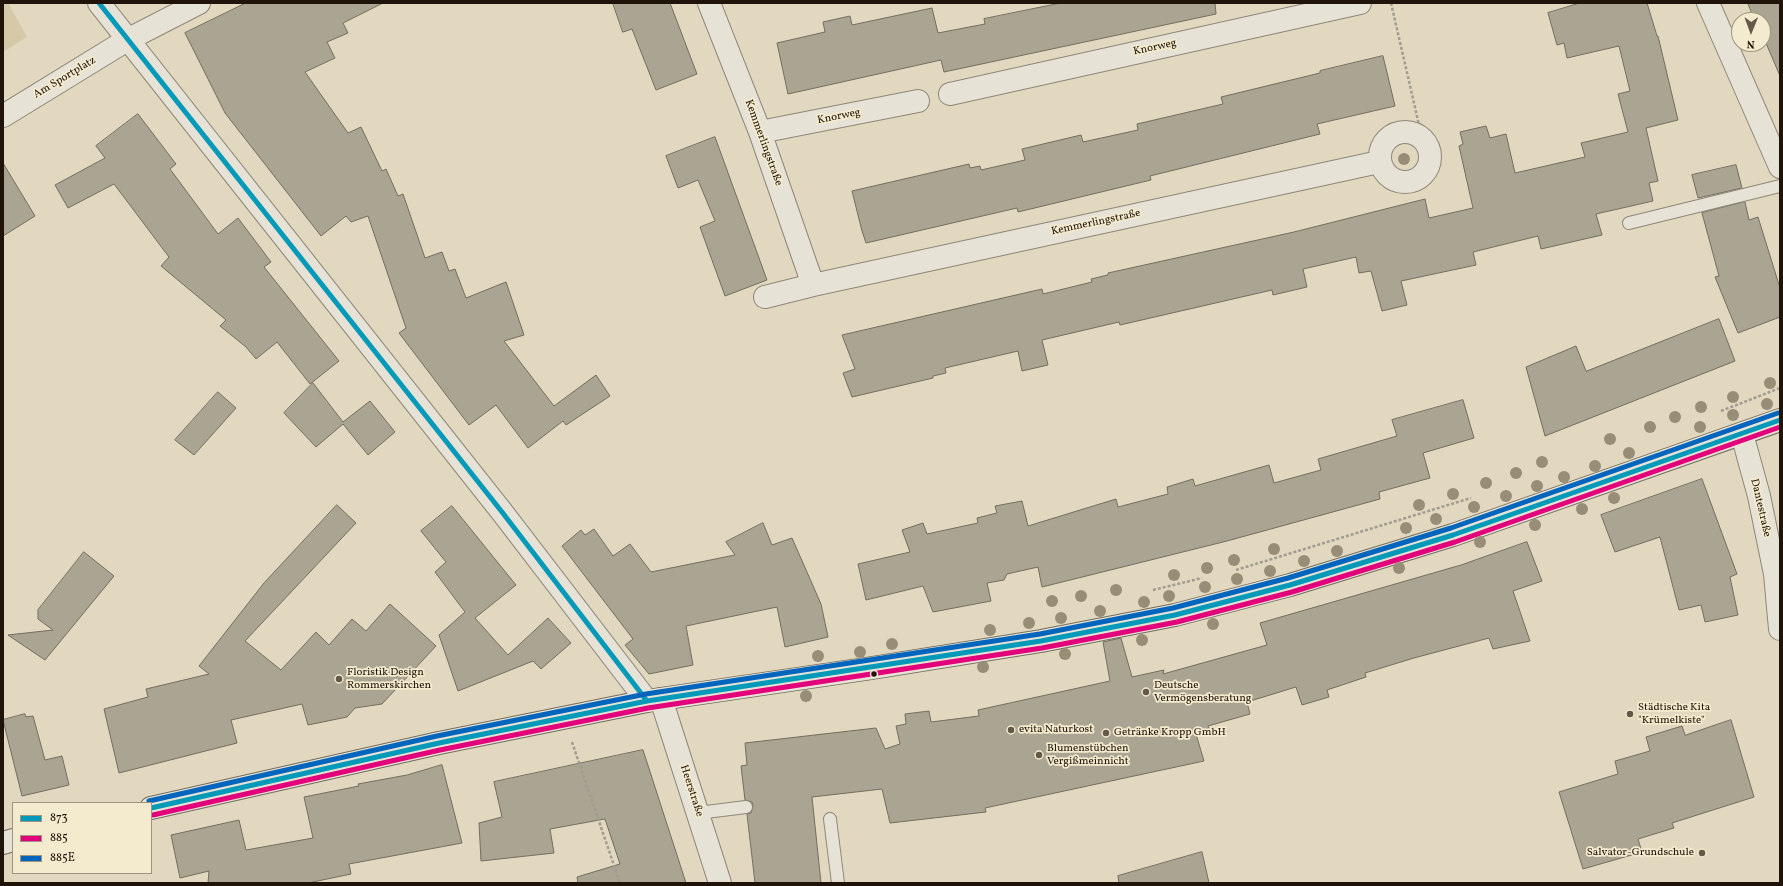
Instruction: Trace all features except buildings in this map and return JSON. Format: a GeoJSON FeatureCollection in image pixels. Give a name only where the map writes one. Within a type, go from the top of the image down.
{"type":"FeatureCollection","features":[{"type":"Feature","properties":{"kind":"street","name":"Heerstraße"},"geometry":{"type":"LineString","coordinates":[[99,3],[502,512],[654,700],[698,813],[720,883]]}},
{"type":"Feature","properties":{"kind":"street","name":"Am Sportplatz"},"geometry":{"type":"LineString","coordinates":[[3,116],[127,40],[199,3]]}},
{"type":"Feature","properties":{"kind":"street","name":"Kemmerlingstraße"},"geometry":{"type":"LineString","coordinates":[[709,3],[760,132],[813,285]]}},
{"type":"Feature","properties":{"kind":"street","name":"Knorweg"},"geometry":{"type":"LineString","coordinates":[[950,94],[1360,3]]}},
{"type":"Feature","properties":{"kind":"street"},"geometry":{"type":"LineString","coordinates":[[1708,3],[1780,167]]}},
{"type":"Feature","properties":{"kind":"street","name":"Knorweg"},"geometry":{"type":"LineString","coordinates":[[760,132],[918,101]]}},
{"type":"Feature","properties":{"kind":"street"},"geometry":{"type":"LineString","coordinates":[[1398,132],[1410,132],[1422,138],[1430,152],[1429,168],[1418,180],[1402,183],[1387,176],[1379,162],[1380,149],[1387,139],[1398,132]]}},
{"type":"Feature","properties":{"kind":"street","name":"Kemmerlingstraße"},"geometry":{"type":"LineString","coordinates":[[765,297],[813,285],[1379,162]]}},
{"type":"Feature","properties":{"kind":"street"},"geometry":{"type":"LineString","coordinates":[[152,808],[564,717],[654,700],[872,668],[1033,642],[1175,615],[1290,585],[1453,535],[1780,420]]}},
{"type":"Feature","properties":{"kind":"street","name":"Dantestraße"},"geometry":{"type":"LineString","coordinates":[[1742,434],[1759,496],[1773,567],[1780,629]]}},
{"type":"Feature","properties":{"kind":"lane"},"geometry":{"type":"LineString","coordinates":[[1629,223],[1780,186]]}},
{"type":"Feature","properties":{"kind":"lane"},"geometry":{"type":"LineString","coordinates":[[698,813],[746,807]]}},
{"type":"Feature","properties":{"kind":"lane"},"geometry":{"type":"LineString","coordinates":[[830,819],[838,883]]}},
{"type":"Feature","properties":{"kind":"path"},"geometry":{"type":"LineString","coordinates":[[1391,3],[1422,138]]}},
{"type":"Feature","properties":{"kind":"path"},"geometry":{"type":"LineString","coordinates":[[1713,413],[1780,388]]}},
{"type":"Feature","properties":{"kind":"path"},"geometry":{"type":"LineString","coordinates":[[1231,571],[1478,496]]}},
{"type":"Feature","properties":{"kind":"path"},"geometry":{"type":"LineString","coordinates":[[1151,591],[1209,577]]}},
{"type":"Feature","properties":{"kind":"path"},"geometry":{"type":"LineString","coordinates":[[564,717],[620,883]]}},
{"type":"Feature","properties":{"kind":"shaded area"},"geometry":{"type":"Polygon","coordinates":[[[3,3],[8,3],[27,37],[3,52],[3,3]]]}},
{"type":"Feature","properties":{"kind":"transit line","name":"873"},"geometry":{"type":"LineString","coordinates":[[99,3],[502,512],[647,701]]}},
{"type":"Feature","properties":{"kind":"transit line","name":"885E"},"geometry":{"type":"LineString","coordinates":[[149,801],[437,736],[646,694],[1040,634],[1173,608],[1288,578],[1451,528],[1778,413]]}},
{"type":"Feature","properties":{"kind":"transit line","name":"873"},"geometry":{"type":"LineString","coordinates":[[152,808],[439,743],[647,701],[1041,641],[1175,615],[1290,585],[1453,535],[1780,420]]}},
{"type":"Feature","properties":{"kind":"transit line","name":"885"},"geometry":{"type":"LineString","coordinates":[[153,815],[440,750],[648,708],[1042,648],[1177,622],[1292,592],[1455,542],[1780,427]]}},
{"type":"Feature","properties":{"kind":"place","name":"Floristik Design Rommerskirchen"},"geometry":{"type":"Point","coordinates":[339,679]}},
{"type":"Feature","properties":{"kind":"place","name":"Deutsche Vermögensberatung"},"geometry":{"type":"Point","coordinates":[1146,692]}},
{"type":"Feature","properties":{"kind":"place","name":"Städtische Kita \"Krümelkiste\""},"geometry":{"type":"Point","coordinates":[1630,714]}},
{"type":"Feature","properties":{"kind":"place","name":"evita Naturkost"},"geometry":{"type":"Point","coordinates":[1011,730]}},
{"type":"Feature","properties":{"kind":"place","name":"Getränke Kropp GmbH"},"geometry":{"type":"Point","coordinates":[1106,733]}},
{"type":"Feature","properties":{"kind":"place","name":"Blumenstübchen Vergißmeinnicht"},"geometry":{"type":"Point","coordinates":[1039,755]}},
{"type":"Feature","properties":{"kind":"place","name":"Salvator-Grundschule"},"geometry":{"type":"Point","coordinates":[1702,853]}}]}
